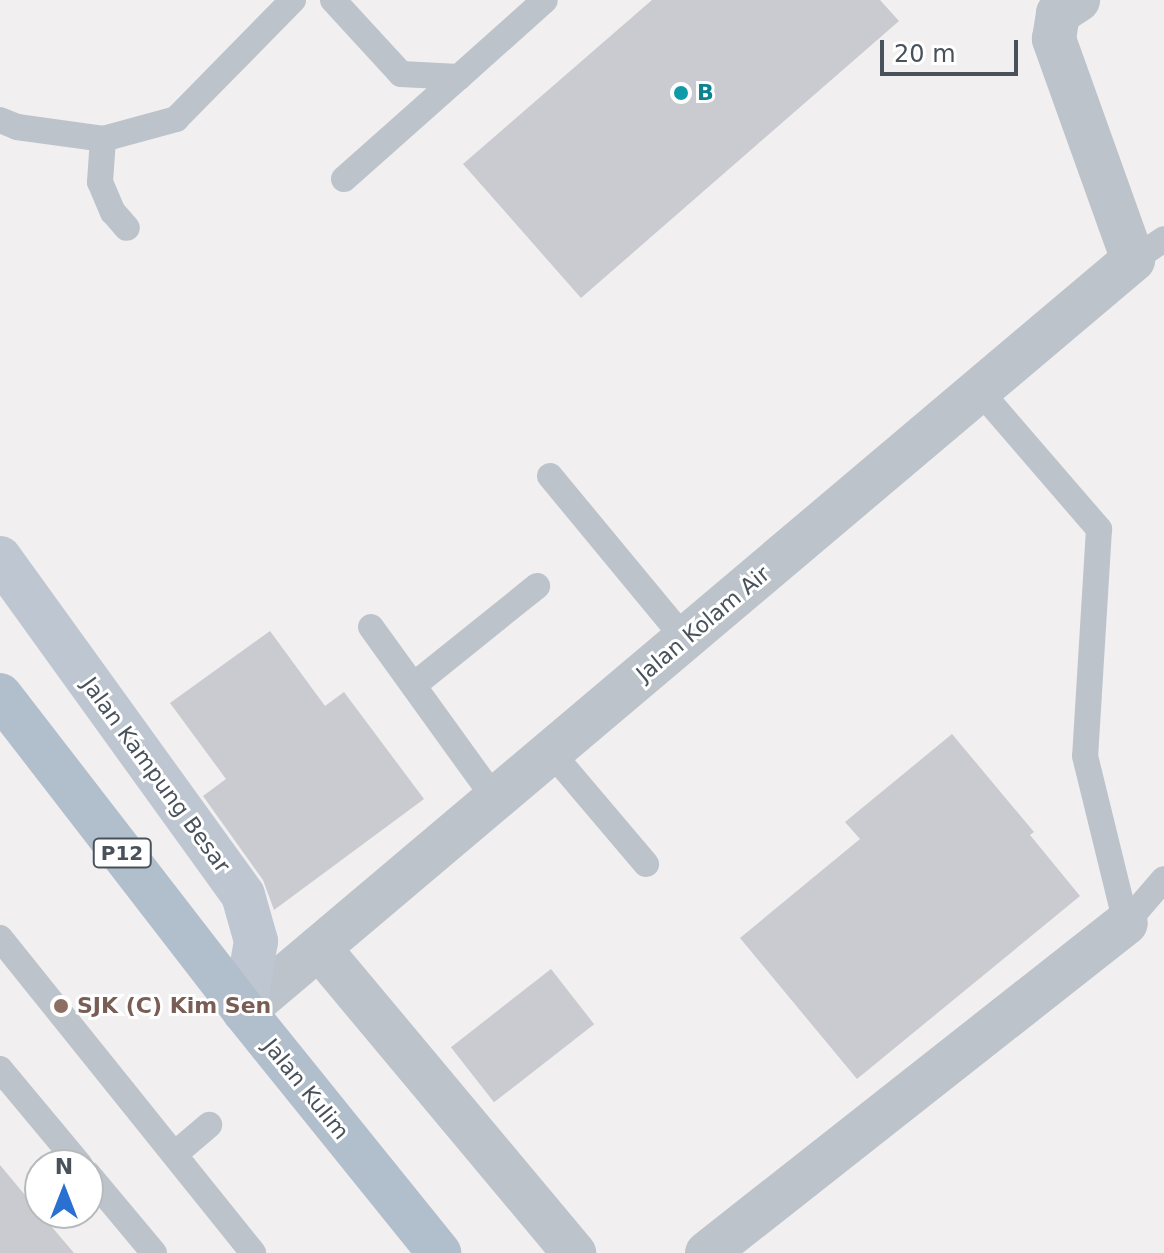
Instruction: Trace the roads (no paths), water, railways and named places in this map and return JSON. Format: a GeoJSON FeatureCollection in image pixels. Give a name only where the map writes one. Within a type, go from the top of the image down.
{"type":"FeatureCollection","features":[{"type":"Feature","properties":{"kind":"main road","name":"Jalan Kulim"},"geometry":{"type":"LineString","coordinates":[[0,695],[244,1011],[439,1253]]}},
{"type":"Feature","properties":{"kind":"street"},"geometry":{"type":"LineString","coordinates":[[1078,0],[1058,13],[1054,39],[1148,249]]}},
{"type":"Feature","properties":{"kind":"street","name":"Jalan Kolam Air"},"geometry":{"type":"LineString","coordinates":[[244,1011],[1148,249]]}},
{"type":"Feature","properties":{"kind":"street","name":"Jalan Kampung Besar"},"geometry":{"type":"LineString","coordinates":[[0,558],[243,895],[256,941],[244,1011]]}},
{"type":"Feature","properties":{"kind":"street"},"geometry":{"type":"LineString","coordinates":[[707,1253],[1126,923]]}},
{"type":"Feature","properties":{"kind":"street"},"geometry":{"type":"LineString","coordinates":[[319,948],[574,1253]]}},
{"type":"Feature","properties":{"kind":"lane"},"geometry":{"type":"LineString","coordinates":[[0,120],[17,127],[103,139],[176,119],[293,0]]}},
{"type":"Feature","properties":{"kind":"lane"},"geometry":{"type":"LineString","coordinates":[[333,0],[401,74],[459,77]]}},
{"type":"Feature","properties":{"kind":"lane"},"geometry":{"type":"LineString","coordinates":[[344,179],[545,0]]}},
{"type":"Feature","properties":{"kind":"lane"},"geometry":{"type":"LineString","coordinates":[[103,139],[100,182],[113,212],[127,228]]}},
{"type":"Feature","properties":{"kind":"lane"},"geometry":{"type":"LineString","coordinates":[[979,390],[1099,529],[1085,756],[1126,923]]}},
{"type":"Feature","properties":{"kind":"lane"},"geometry":{"type":"LineString","coordinates":[[550,476],[685,639]]}},
{"type":"Feature","properties":{"kind":"lane"},"geometry":{"type":"LineString","coordinates":[[414,685],[537,586]]}},
{"type":"Feature","properties":{"kind":"lane"},"geometry":{"type":"LineString","coordinates":[[371,627],[495,799]]}},
{"type":"Feature","properties":{"kind":"lane"},"geometry":{"type":"LineString","coordinates":[[551,752],[646,864]]}},
{"type":"Feature","properties":{"kind":"lane"},"geometry":{"type":"LineString","coordinates":[[1126,923],[1164,879]]}},
{"type":"Feature","properties":{"kind":"lane"},"geometry":{"type":"LineString","coordinates":[[0,938],[253,1253]]}},
{"type":"Feature","properties":{"kind":"lane"},"geometry":{"type":"LineString","coordinates":[[0,1069],[67,1149]]}},
{"type":"Feature","properties":{"kind":"lane"},"geometry":{"type":"LineString","coordinates":[[175,1154],[209,1125]]}},
{"type":"Feature","properties":{"kind":"lane"},"geometry":{"type":"LineString","coordinates":[[104,1193],[154,1253]]}},
{"type":"Feature","properties":{"kind":"place","name":"B"},"geometry":{"type":"Point","coordinates":[681,93]}},
{"type":"Feature","properties":{"kind":"place","name":"SJK (C) Kim Sen"},"geometry":{"type":"Point","coordinates":[61,1006]}}]}
